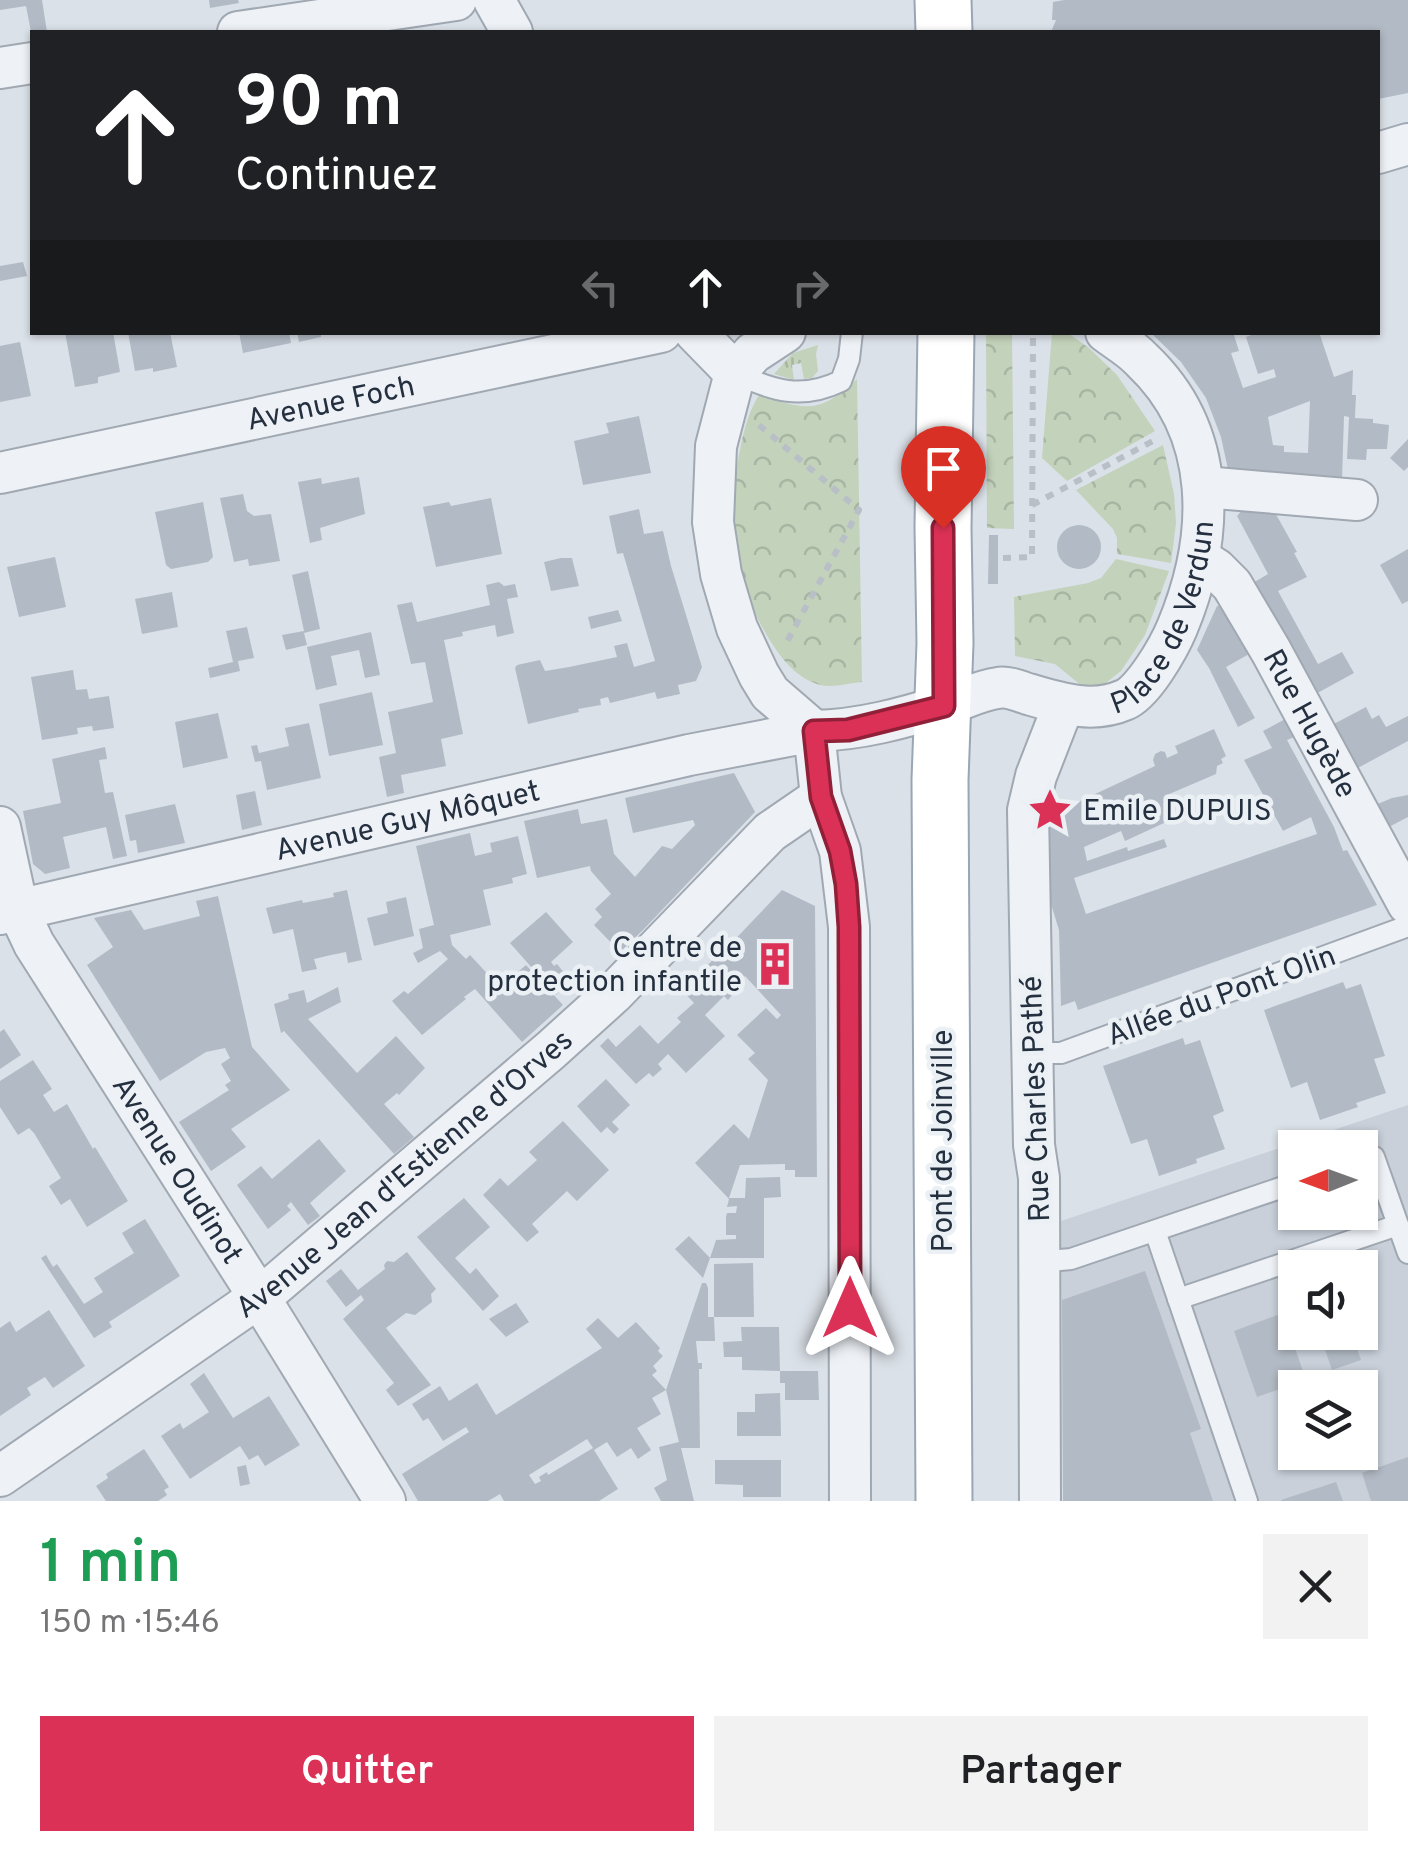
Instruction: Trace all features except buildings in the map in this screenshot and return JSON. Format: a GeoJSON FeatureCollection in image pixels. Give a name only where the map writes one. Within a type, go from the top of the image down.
{"type":"FeatureCollection","features":[{"type":"Feature","properties":{"kind":"main road"},"geometry":{"type":"LineString","coordinates":[[944,0],[944,30]]}},
{"type":"Feature","properties":{"kind":"main road","name":"Pont de Joinville"},"geometry":{"type":"LineString","coordinates":[[944,1501],[940,780],[944,706],[946,335]]}},
{"type":"Feature","properties":{"kind":"street"},"geometry":{"type":"LineString","coordinates":[[252,30],[456,0]]}},
{"type":"Feature","properties":{"kind":"street"},"geometry":{"type":"LineString","coordinates":[[494,0],[511,30]]}},
{"type":"Feature","properties":{"kind":"street"},"geometry":{"type":"LineString","coordinates":[[0,68],[30,63]]}},
{"type":"Feature","properties":{"kind":"street"},"geometry":{"type":"LineString","coordinates":[[1380,153],[1408,144]]}},
{"type":"Feature","properties":{"kind":"street","name":"Avenue Foch"},"geometry":{"type":"LineString","coordinates":[[0,473],[647,335]]}},
{"type":"Feature","properties":{"kind":"street"},"geometry":{"type":"LineString","coordinates":[[698,335],[735,373]]}},
{"type":"Feature","properties":{"kind":"street"},"geometry":{"type":"LineString","coordinates":[[780,335],[752,353],[735,373],[716,446],[715,546],[736,628],[760,676],[770,693],[814,731],[821,797],[840,851],[846,884],[850,1501]]}},
{"type":"Feature","properties":{"kind":"street","name":"Place de Verdun"},"geometry":{"type":"LineString","coordinates":[[814,731],[848,730],[944,706],[1002,686],[1064,704],[1096,708],[1128,699],[1166,653],[1188,601],[1199,558],[1204,487],[1187,424],[1178,408],[1142,359],[1110,335]]}},
{"type":"Feature","properties":{"kind":"street"},"geometry":{"type":"LineString","coordinates":[[1204,487],[1357,500]]}},
{"type":"Feature","properties":{"kind":"street","name":"Rue Hugède"},"geometry":{"type":"LineString","coordinates":[[1199,558],[1216,568],[1232,585],[1408,904]]}},
{"type":"Feature","properties":{"kind":"street","name":"Rue Charles Pathé"},"geometry":{"type":"LineString","coordinates":[[1040,1501],[1039,1178],[1034,1145],[1028,810],[1036,776],[1064,704]]}},
{"type":"Feature","properties":{"kind":"street","name":"Avenue Guy Môquet"},"geometry":{"type":"LineString","coordinates":[[9,912],[689,755],[814,731]]}},
{"type":"Feature","properties":{"kind":"street","name":"Avenue Jean d'Estienne d'Orves"},"geometry":{"type":"LineString","coordinates":[[0,1476],[259,1297],[552,1050],[614,994],[770,832],[821,797]]}},
{"type":"Feature","properties":{"kind":"street","name":"Avenue Oudinot"},"geometry":{"type":"LineString","coordinates":[[0,827],[9,912],[34,944],[386,1501]]}},
{"type":"Feature","properties":{"kind":"lane"},"geometry":{"type":"LineString","coordinates":[[735,373],[761,385],[789,391],[823,390],[841,381],[852,335]]}},
{"type":"Feature","properties":{"kind":"lane","name":"Allée du Pont Olin"},"geometry":{"type":"LineString","coordinates":[[1032,1053],[1061,1053],[1408,926]]}},
{"type":"Feature","properties":{"kind":"lane"},"geometry":{"type":"LineString","coordinates":[[1378,1168],[1408,1254]]}},
{"type":"Feature","properties":{"kind":"lane"},"geometry":{"type":"LineString","coordinates":[[1039,1262],[1071,1258],[1278,1190]]}},
{"type":"Feature","properties":{"kind":"lane"},"geometry":{"type":"LineString","coordinates":[[1178,1299],[1398,1226]]}},
{"type":"Feature","properties":{"kind":"lane"},"geometry":{"type":"LineString","coordinates":[[1155,1231],[1247,1501]]}},
{"type":"Feature","properties":{"kind":"path"},"geometry":{"type":"LineString","coordinates":[[1003,558],[1032,557],[1033,335]]}},
{"type":"Feature","properties":{"kind":"path"},"geometry":{"type":"LineString","coordinates":[[749,416],[859,510],[779,654]]}},
{"type":"Feature","properties":{"kind":"path"},"geometry":{"type":"LineString","coordinates":[[1032,505],[1160,438]]}},
{"type":"Feature","properties":{"kind":"shaded area"},"geometry":{"type":"Polygon","coordinates":[[[1408,1105],[1408,1501],[1063,1501],[1061,1221],[1278,1148],[1278,1230],[1378,1230],[1378,1130],[1333,1130],[1408,1105]]]}},
{"type":"Feature","properties":{"kind":"green space"},"geometry":{"type":"Polygon","coordinates":[[[986,335],[1012,335],[1014,529],[987,528],[986,335]]]}},
{"type":"Feature","properties":{"kind":"green space"},"geometry":{"type":"Polygon","coordinates":[[[1052,335],[1071,335],[1117,375],[1155,431],[1067,481],[1042,458],[1052,335]]]}},
{"type":"Feature","properties":{"kind":"green space"},"geometry":{"type":"Polygon","coordinates":[[[818,345],[818,371],[812,378],[804,379],[801,363],[792,365],[794,380],[774,374],[793,353],[818,345]]]}},
{"type":"Feature","properties":{"kind":"green space"},"geometry":{"type":"Polygon","coordinates":[[[857,379],[862,682],[822,685],[801,676],[783,659],[746,592],[733,520],[736,470],[746,425],[759,395],[811,406],[832,399],[857,379]]]}},
{"type":"Feature","properties":{"kind":"green space"},"geometry":{"type":"Polygon","coordinates":[[[1163,445],[1176,523],[1171,563],[1117,554],[1113,529],[1076,490],[1163,445]]]}},
{"type":"Feature","properties":{"kind":"green space"},"geometry":{"type":"Polygon","coordinates":[[[1116,559],[1169,571],[1145,635],[1121,671],[1097,690],[1083,687],[1055,664],[1015,656],[1014,597],[1088,583],[1101,578],[1116,559]]]}},
{"type":"Feature","properties":{"kind":"place","name":"Emile DUPUIS"},"geometry":{"type":"Point","coordinates":[1050,810]}},
{"type":"Feature","properties":{"kind":"place","name":"Centre de protection infantile"},"geometry":{"type":"Point","coordinates":[775,964]}},
{"type":"Feature","properties":{"kind":"route"},"geometry":{"type":"LineString","coordinates":[[850,1308],[849,927],[840,851],[821,797],[814,731],[848,730],[944,706],[943,528]]}}]}
